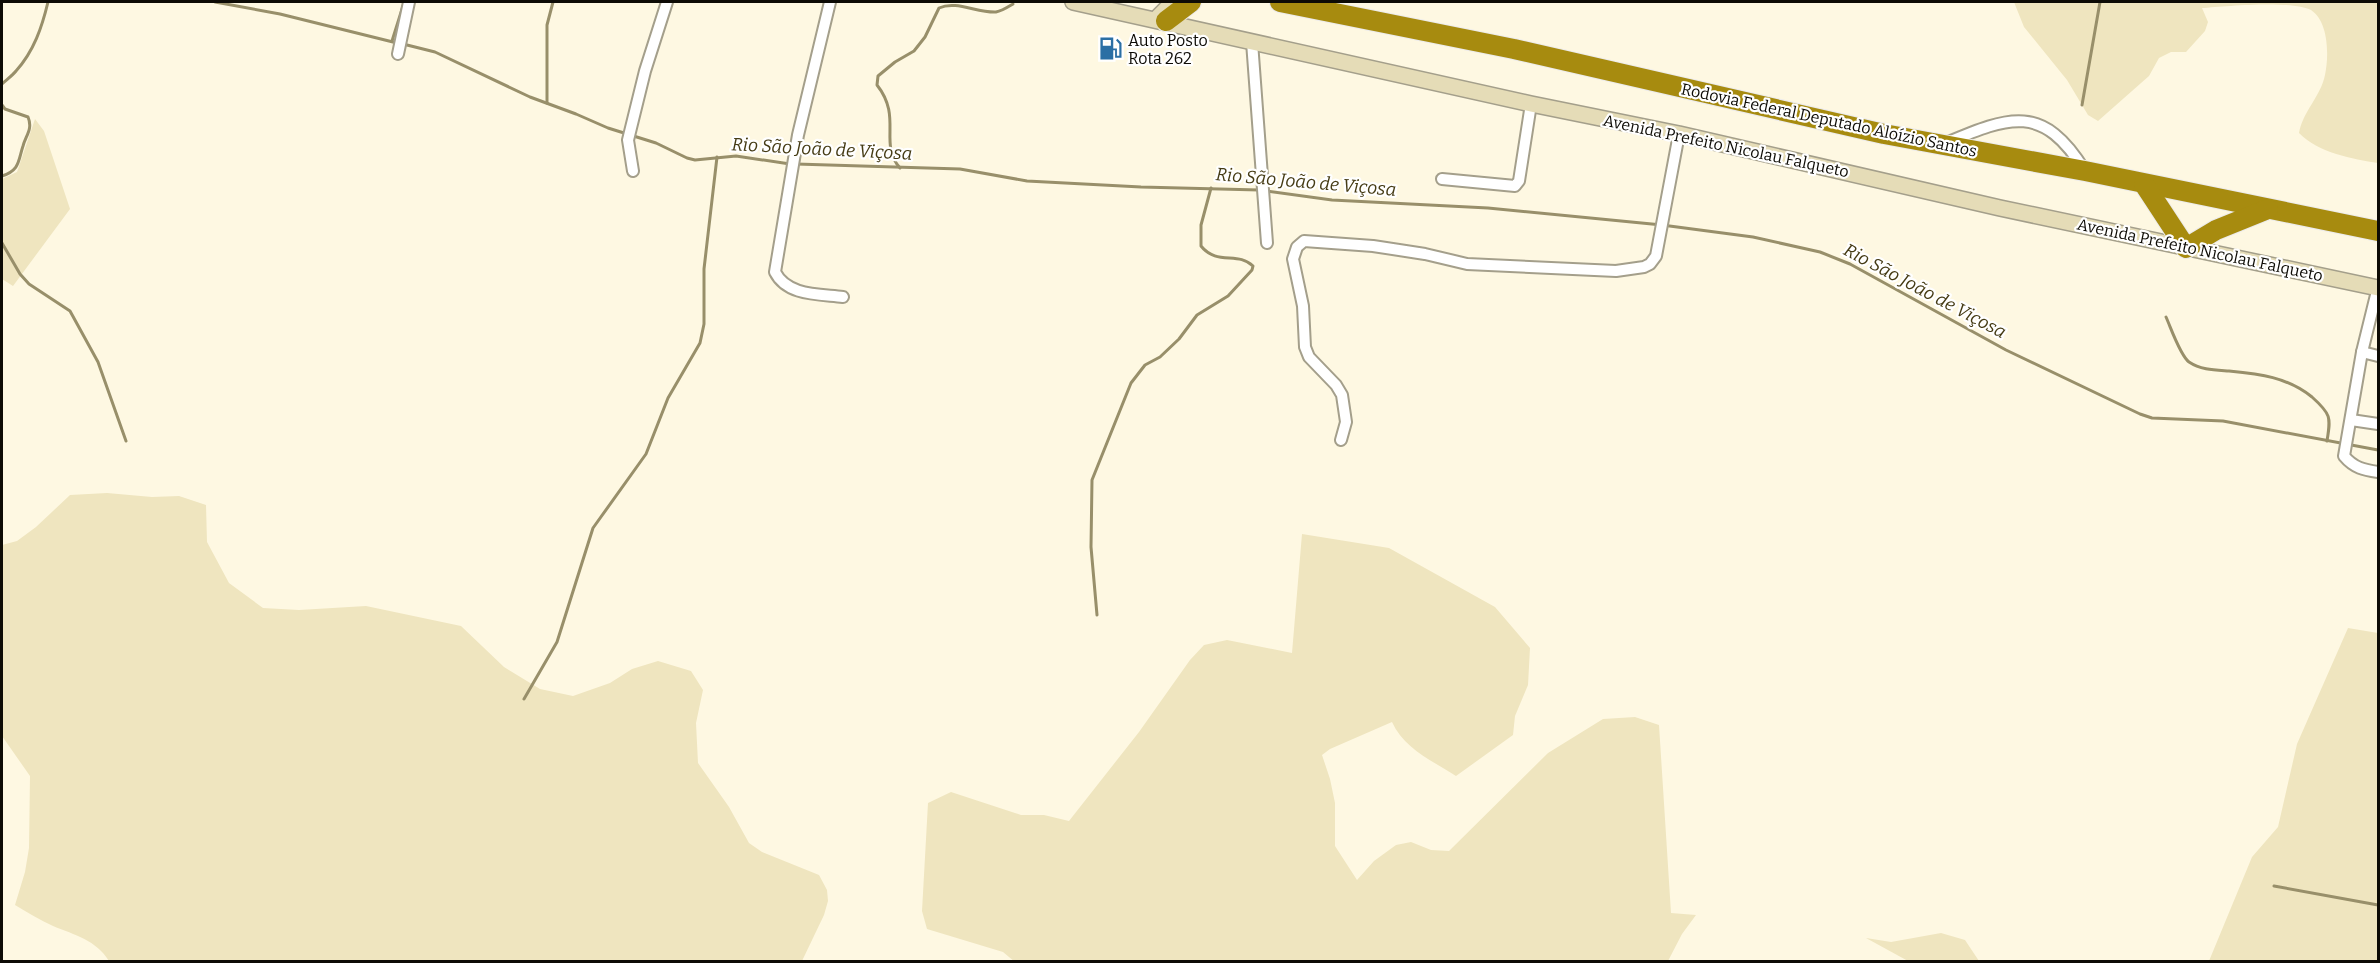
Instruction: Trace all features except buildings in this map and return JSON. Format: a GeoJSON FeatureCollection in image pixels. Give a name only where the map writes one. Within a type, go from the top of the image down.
{"type":"FeatureCollection","features":[{"type":"Feature","properties":{"kind":"highway"},"geometry":{"type":"LineString","coordinates":[[1161,20],[1191,2]]}},
{"type":"Feature","properties":{"kind":"highway","name":"Rodovia Federal Deputado Aloízio Santos"},"geometry":{"type":"LineString","coordinates":[[1280,2],[1514,49],[1940,145],[2085,171],[2379,231]]}},
{"type":"Feature","properties":{"kind":"highway"},"geometry":{"type":"LineString","coordinates":[[2144,184],[2186,248],[2216,230],[2268,209]]}},
{"type":"Feature","properties":{"kind":"street"},"geometry":{"type":"LineString","coordinates":[[399,50],[410,2]]}},
{"type":"Feature","properties":{"kind":"street"},"geometry":{"type":"LineString","coordinates":[[633,171],[628,140],[645,71],[667,2]]}},
{"type":"Feature","properties":{"kind":"street"},"geometry":{"type":"LineString","coordinates":[[830,2],[812,72],[795,155],[776,272],[780,281],[790,289],[843,297]]}},
{"type":"Feature","properties":{"kind":"street","name":"Avenida Prefeito Nicolau Falqueto"},"geometry":{"type":"LineString","coordinates":[[1073,2],[1531,104],[1679,134],[2000,208],[2378,288]]}},
{"type":"Feature","properties":{"kind":"street"},"geometry":{"type":"LineString","coordinates":[[1161,20],[1173,2]]}},
{"type":"Feature","properties":{"kind":"street"},"geometry":{"type":"LineString","coordinates":[[1251,42],[1267,243]]}},
{"type":"Feature","properties":{"kind":"street"},"geometry":{"type":"LineString","coordinates":[[1442,179],[1515,186],[1519,182],[1531,104]]}},
{"type":"Feature","properties":{"kind":"street"},"geometry":{"type":"LineString","coordinates":[[1940,145],[1985,126],[2025,119],[2050,131],[2078,160],[2085,171]]}},
{"type":"Feature","properties":{"kind":"street"},"geometry":{"type":"LineString","coordinates":[[1341,440],[1346,422],[1342,395],[1336,385],[1309,357],[1305,347],[1304,306],[1293,259],[1300,244],[1304,242],[1373,246],[1467,264],[1632,270],[1650,264],[1656,256],[1679,134]]}},
{"type":"Feature","properties":{"kind":"street"},"geometry":{"type":"LineString","coordinates":[[2378,288],[2362,352],[2344,456],[2349,463],[2359,469],[2379,472]]}},
{"type":"Feature","properties":{"kind":"street"},"geometry":{"type":"LineString","coordinates":[[2362,352],[2379,356]]}},
{"type":"Feature","properties":{"kind":"street"},"geometry":{"type":"LineString","coordinates":[[2351,420],[2379,424]]}},
{"type":"Feature","properties":{"kind":"shaded area"},"geometry":{"type":"Polygon","coordinates":[[[2014,2],[2378,2],[2378,163],[2326,150],[2316,146],[2299,133],[2304,118],[2323,83],[2326,67],[2327,49],[2324,31],[2317,15],[2311,10],[2274,4],[2202,8],[2208,22],[2205,31],[2186,52],[2171,52],[2159,58],[2149,76],[2098,121],[2088,115],[2067,80],[2024,27],[2014,2]]]}},
{"type":"Feature","properties":{"kind":"shaded area"},"geometry":{"type":"Polygon","coordinates":[[[35,119],[44,131],[70,209],[13,286],[2,279],[2,179],[17,172],[35,119]]]}},
{"type":"Feature","properties":{"kind":"shaded area"},"geometry":{"type":"Polygon","coordinates":[[[107,493],[152,497],[179,496],[206,505],[207,542],[229,583],[263,608],[299,610],[366,606],[461,626],[504,667],[540,689],[573,696],[610,683],[632,669],[658,661],[691,671],[703,690],[696,723],[698,763],[729,807],[749,843],[762,852],[819,875],[827,890],[828,901],[824,915],[802,961],[109,961],[91,943],[48,924],[15,905],[25,872],[29,848],[30,776],[2,736],[2,545],[17,541],[36,527],[70,495],[107,493]]]}},
{"type":"Feature","properties":{"kind":"shaded area"},"geometry":{"type":"Polygon","coordinates":[[[1302,534],[1389,548],[1495,607],[1530,648],[1528,685],[1515,716],[1513,735],[1456,776],[1411,747],[1392,722],[1330,749],[1322,755],[1335,803],[1335,846],[1357,880],[1374,861],[1396,845],[1411,842],[1431,850],[1449,851],[1548,753],[1603,719],[1635,717],[1659,725],[1671,913],[1696,915],[1682,934],[1668,961],[1015,962],[1003,952],[927,929],[922,911],[928,803],[951,792],[1021,815],[1044,815],[1069,821],[1139,732],[1190,660],[1204,645],[1227,640],[1292,653],[1302,534]]]}},
{"type":"Feature","properties":{"kind":"shaded area"},"geometry":{"type":"Polygon","coordinates":[[[2348,628],[2378,633],[2378,961],[2209,961],[2252,857],[2278,827],[2297,744],[2348,628]]]}},
{"type":"Feature","properties":{"kind":"shaded area"},"geometry":{"type":"Polygon","coordinates":[[[1941,933],[1965,940],[1979,961],[1908,961],[1866,938],[1891,942],[1941,933]]]}},
{"type":"Feature","properties":{"kind":"waterway"},"geometry":{"type":"LineString","coordinates":[[2,84],[16,71],[32,47],[40,30],[48,2]]}},
{"type":"Feature","properties":{"kind":"waterway","name":"Rio São João de Viçosa"},"geometry":{"type":"LineString","coordinates":[[215,2],[280,14],[397,43]]}},
{"type":"Feature","properties":{"kind":"waterway"},"geometry":{"type":"LineString","coordinates":[[547,103],[547,25],[553,2]]}},
{"type":"Feature","properties":{"kind":"waterway"},"geometry":{"type":"LineString","coordinates":[[2082,105],[2100,2]]}},
{"type":"Feature","properties":{"kind":"waterway"},"geometry":{"type":"LineString","coordinates":[[900,168],[891,149],[890,119],[885,97],[877,85],[878,76],[895,62],[914,51],[925,37],[939,8],[952,5],[996,12],[1013,4]]}},
{"type":"Feature","properties":{"kind":"waterway"},"geometry":{"type":"LineString","coordinates":[[392,41],[403,6]]}},
{"type":"Feature","properties":{"kind":"waterway","name":"Rio São João de Viçosa"},"geometry":{"type":"LineString","coordinates":[[403,44],[435,52],[530,97],[608,128],[656,143],[687,158],[695,160],[736,156],[790,164]]}},
{"type":"Feature","properties":{"kind":"waterway"},"geometry":{"type":"LineString","coordinates":[[2,105],[5,109],[28,117],[30,125],[15,168],[2,176]]}},
{"type":"Feature","properties":{"kind":"waterway"},"geometry":{"type":"LineString","coordinates":[[524,699],[557,642],[593,528],[646,454],[668,398],[700,343],[704,324],[704,269],[717,157]]}},
{"type":"Feature","properties":{"kind":"waterway","name":"Rio São João de Viçosa"},"geometry":{"type":"LineString","coordinates":[[796,164],[960,169],[1027,181],[1259,190]]}},
{"type":"Feature","properties":{"kind":"waterway"},"geometry":{"type":"LineString","coordinates":[[1097,615],[1091,547],[1092,480],[1131,383],[1145,365],[1160,357],[1179,339],[1197,315],[1228,296],[1252,270],[1253,266],[1241,259],[1214,255],[1201,246],[1201,225],[1211,188]]}},
{"type":"Feature","properties":{"kind":"waterway","name":"Rio São João de Viçosa"},"geometry":{"type":"LineString","coordinates":[[1266,191],[1332,200],[1488,208],[1662,225],[1753,237],[1820,252],[1850,264],[2006,350],[2140,414],[2152,418],[2223,421],[2378,450]]}},
{"type":"Feature","properties":{"kind":"waterway"},"geometry":{"type":"LineString","coordinates":[[2,243],[20,274],[29,284],[70,311],[98,362],[126,441]]}},
{"type":"Feature","properties":{"kind":"waterway"},"geometry":{"type":"LineString","coordinates":[[2166,317],[2182,354],[2194,365],[2273,378],[2303,390],[2323,408],[2328,416],[2327,441]]}},
{"type":"Feature","properties":{"kind":"waterway"},"geometry":{"type":"LineString","coordinates":[[2274,886],[2378,905]]}},
{"type":"Feature","properties":{"kind":"place","name":"Auto Posto Rota 262"},"geometry":{"type":"Point","coordinates":[1110,49]}}]}
